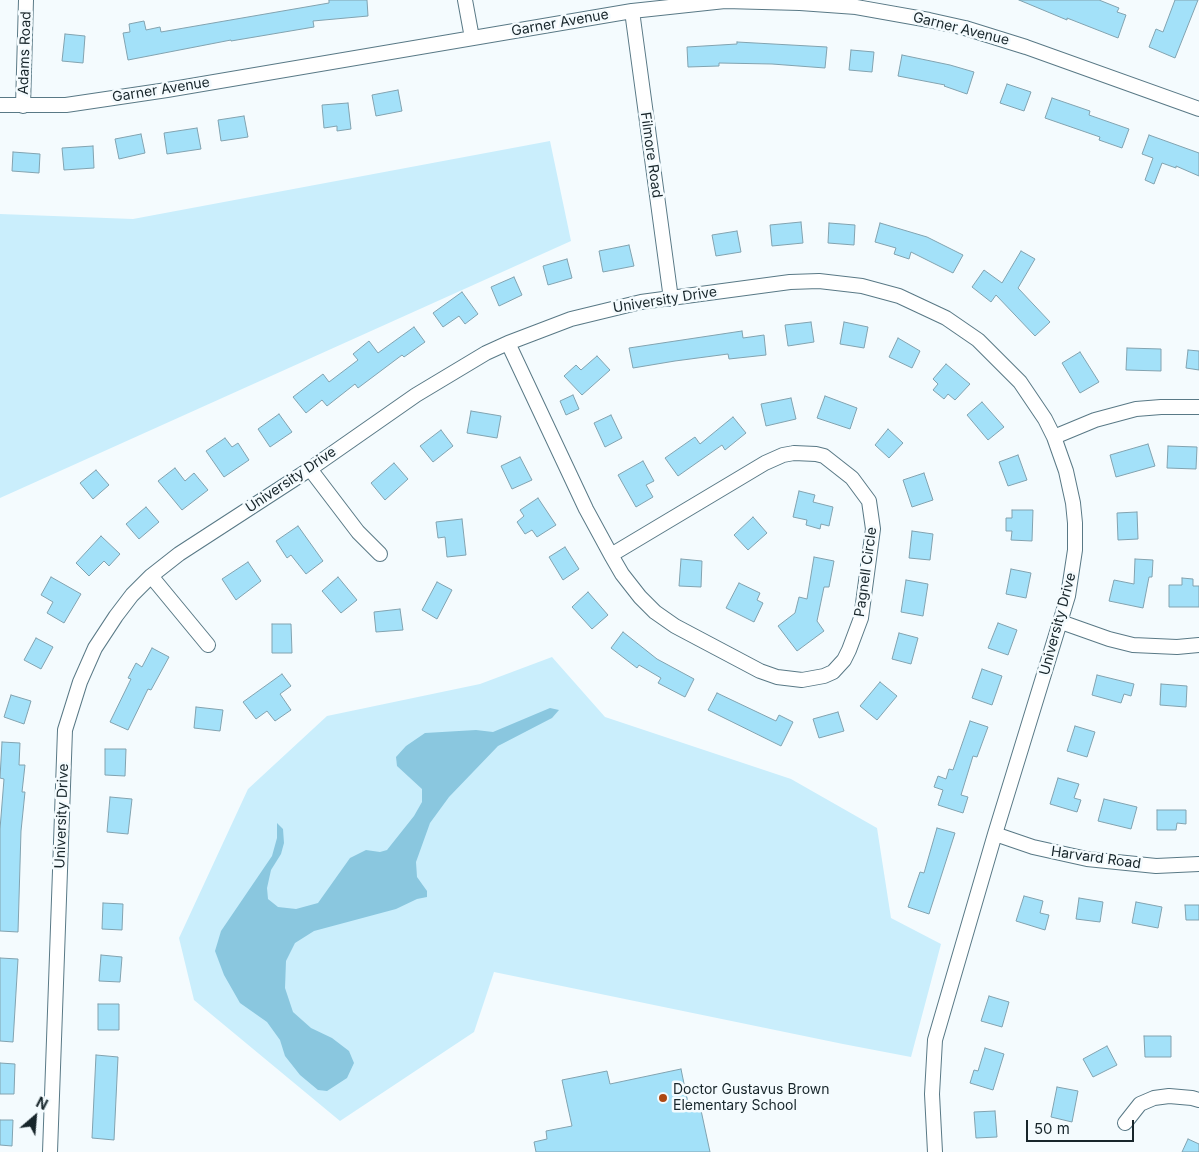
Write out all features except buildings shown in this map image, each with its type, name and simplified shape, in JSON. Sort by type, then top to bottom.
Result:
[{"type":"street","name":"Adams Road","points":[[23,106],[26,0]]},
{"type":"street","points":[[465,0],[472,38]]},
{"type":"street","name":"Garner Avenue","points":[[0,105],[66,105],[167,90],[632,11],[725,0],[856,7],[922,18],[966,28],[1026,46],[1197,104]]},
{"type":"street","name":"Filmore Road","points":[[632,11],[671,299]]},
{"type":"street","name":"University Drive","points":[[50,1152],[65,730],[80,682],[95,648],[121,609],[151,576],[179,554],[310,469],[416,395],[486,353],[571,319],[641,302],[790,282],[819,281],[862,286],[899,296],[946,318],[978,340],[1020,382],[1045,419],[1054,437],[1066,471],[1075,523],[1073,570],[1061,622],[995,834],[935,1040],[932,1094],[935,1152]]},
{"type":"street","name":"Pagnell Circle","points":[[508,343],[586,509],[611,555],[622,574],[655,612],[675,626],[760,671],[790,679],[813,678],[824,676],[840,666],[854,640],[861,618],[874,528],[872,512],[869,501],[862,490],[852,478],[833,462],[824,456],[816,454],[794,453],[783,455],[765,463],[611,555]]},
{"type":"street","points":[[1054,437],[1095,420],[1136,409],[1199,407]]},
{"type":"street","points":[[310,469],[358,532],[380,554]]},
{"type":"street","points":[[151,576],[208,645]]},
{"type":"street","points":[[1061,622],[1109,639],[1133,645],[1177,647],[1199,645]]},
{"type":"street","name":"Harvard Road","points":[[995,834],[1033,847],[1087,859],[1156,866],[1199,864]]},
{"type":"street","points":[[1125,1123],[1140,1104],[1154,1098],[1169,1096],[1199,1100]]},
{"type":"shaded area","points":[[550,141],[571,241],[0,498],[0,214],[133,219]]},
{"type":"shaded area","points":[[552,657],[605,717],[791,779],[877,828],[891,918],[941,944],[911,1057],[494,972],[474,1032],[340,1121],[194,1000],[179,938],[248,789],[327,716],[480,684]]},
{"type":"shaded area","points":[[550,708],[559,710],[552,718],[498,746],[449,797],[430,823],[416,862],[417,877],[427,891],[427,897],[417,899],[396,909],[314,931],[295,943],[286,961],[285,988],[293,1012],[311,1028],[332,1038],[349,1051],[354,1063],[347,1078],[327,1091],[318,1090],[300,1075],[285,1056],[280,1040],[267,1022],[240,1003],[224,975],[215,951],[221,931],[272,856],[277,838],[277,823],[283,829],[284,843],[281,854],[271,870],[267,888],[268,899],[278,907],[296,909],[318,903],[350,858],[366,850],[380,852],[387,850],[414,816],[422,802],[422,789],[397,766],[396,757],[406,746],[425,733],[476,730],[493,732]]},
{"type":"place","name":"Doctor Gustavus Brown Elementary School","points":[[663,1098]]}]
